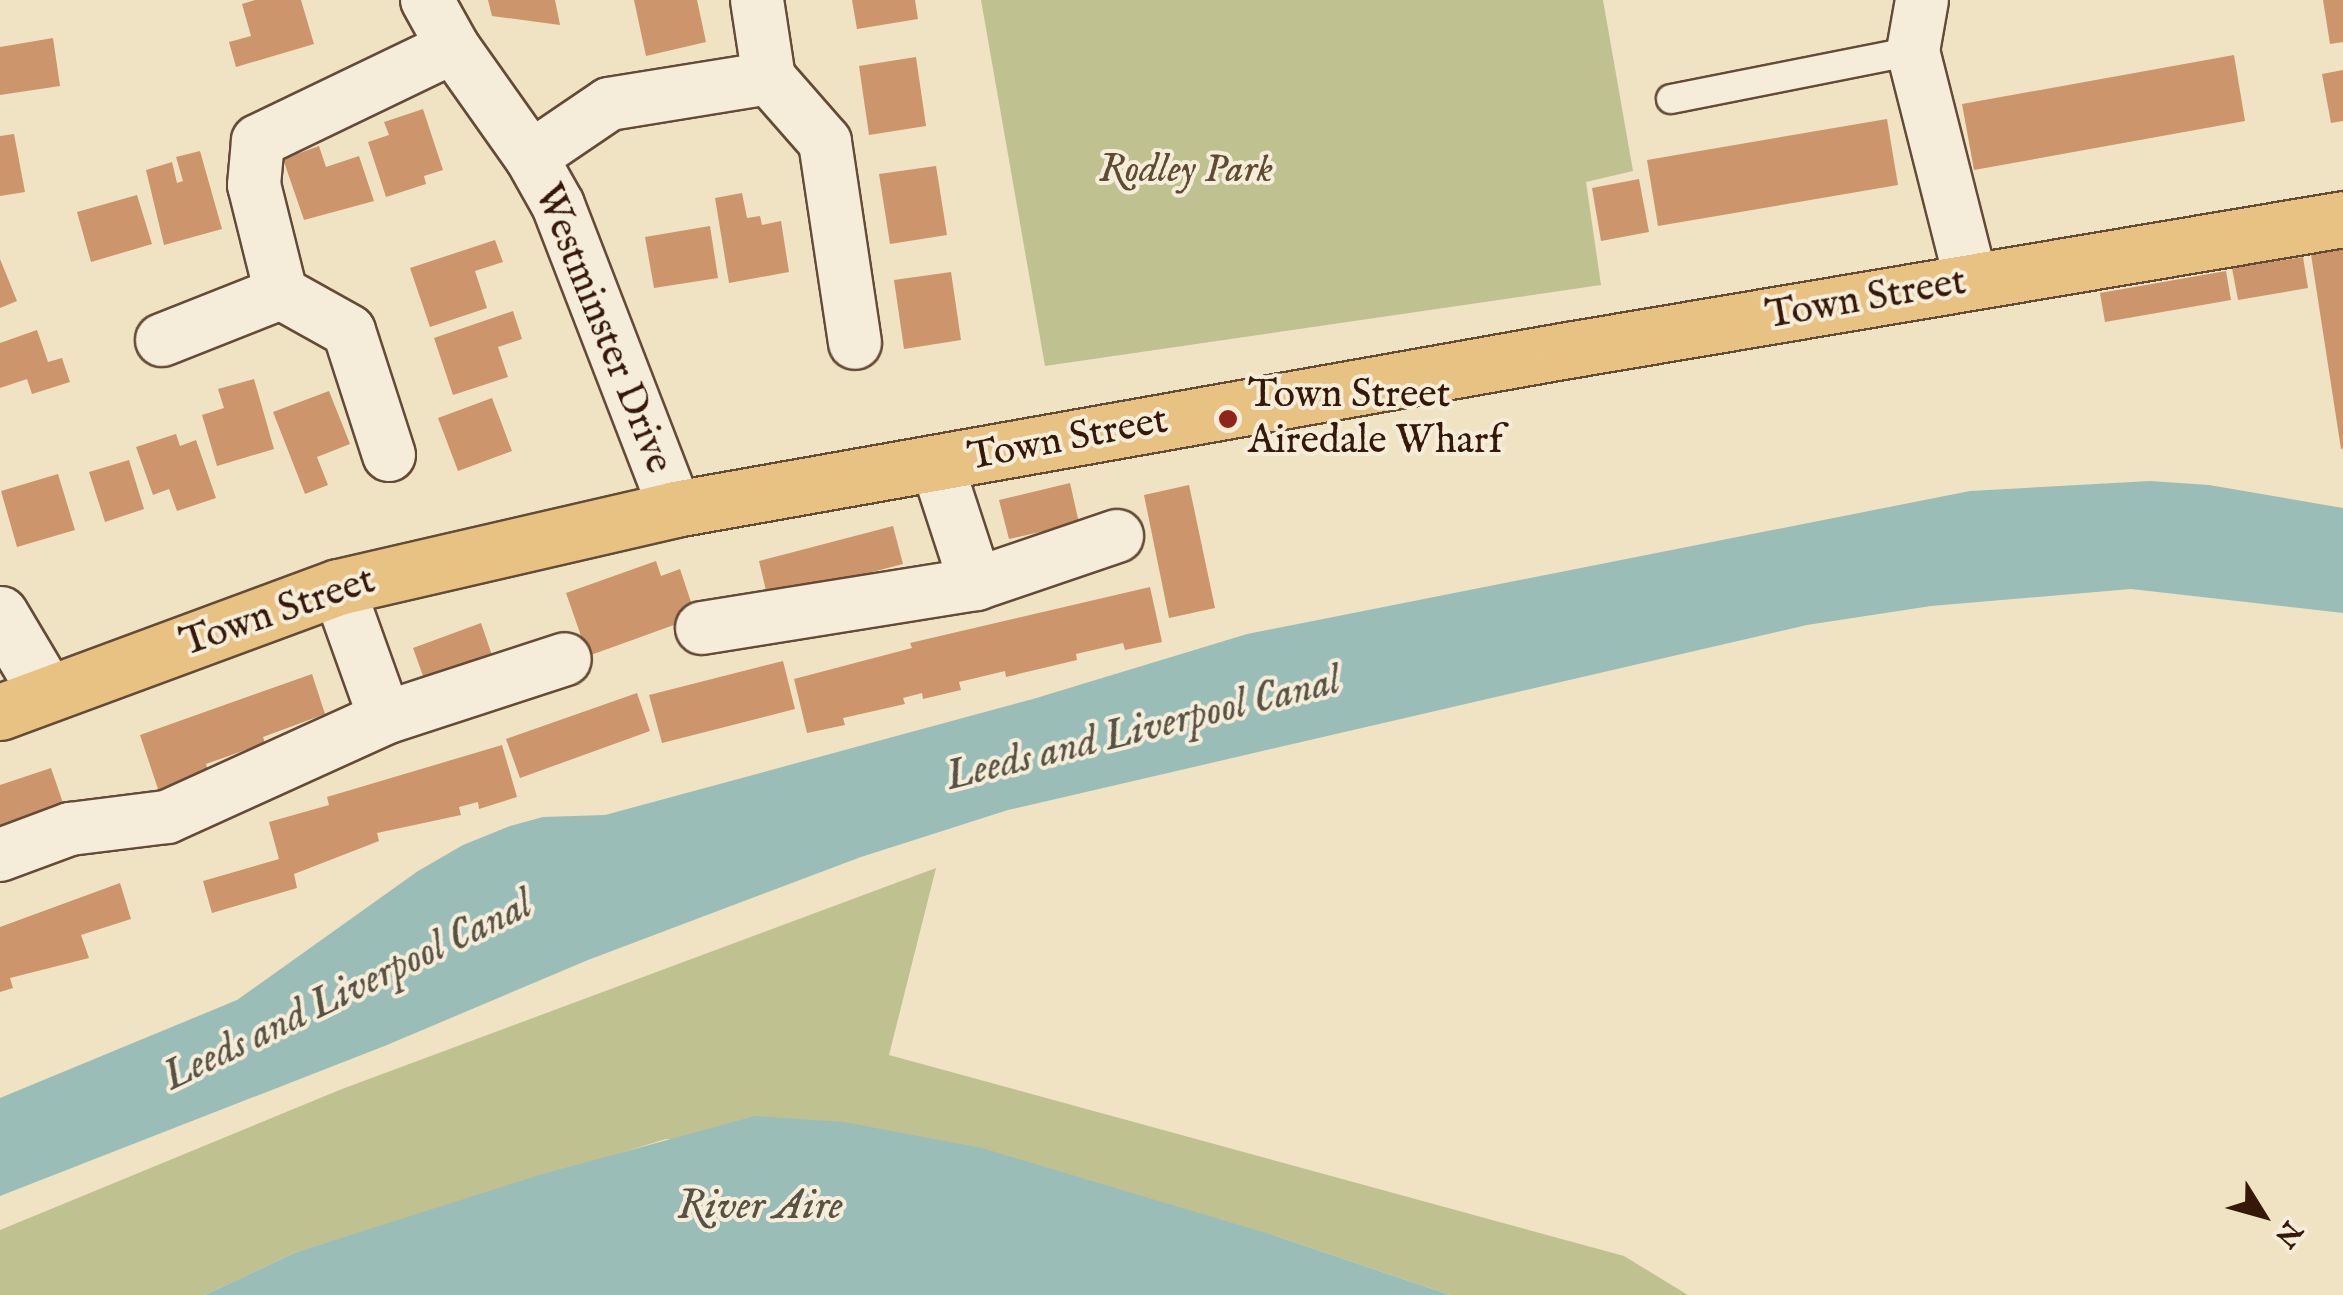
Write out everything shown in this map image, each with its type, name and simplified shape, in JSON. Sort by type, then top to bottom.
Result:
[{"type":"main road","name":"Town Street","points":[[24,702],[338,587],[675,510],[937,465],[1079,435],[2343,220]]},
{"type":"street","name":"Westminster Drive","points":[[427,0],[454,47],[531,156],[558,205],[675,510]]},
{"type":"street","points":[[758,0],[769,78],[824,142],[856,343]]},
{"type":"street","points":[[1922,0],[1914,51],[1971,282]]},
{"type":"street","points":[[390,455],[350,331],[281,293],[254,185],[258,141],[454,47]]},
{"type":"street","points":[[531,156],[609,104],[769,78]]},
{"type":"street","points":[[162,340],[281,293]]},
{"type":"street","points":[[937,465],[976,584]]},
{"type":"street","points":[[702,628],[976,584],[1117,536]]},
{"type":"street","points":[[338,587],[385,718]]},
{"type":"street","points":[[0,614],[24,702]]},
{"type":"street","points":[[0,855],[70,830],[167,817],[385,718],[565,659]]},
{"type":"lane","points":[[1670,99],[1914,51]]},
{"type":"green space","name":"Rodley Park","points":[[981,0],[1603,0],[1633,171],[1586,182],[1601,285],[1045,366]]},
{"type":"green space","points":[[936,868],[889,1055],[1624,1256],[1688,1295],[1450,1295],[1276,1236],[666,1139],[294,1253],[205,1295],[0,1295],[0,1230],[342,1089]]},
{"type":"water","name":"Leeds and Liverpool Canal","points":[[2150,481],[2209,485],[2343,508],[2343,613],[2131,589],[1931,606],[1807,625],[1008,810],[861,857],[588,960],[387,1045],[0,1196],[0,1098],[237,1000],[418,871],[463,845],[510,826],[543,817],[605,815],[1033,699],[1247,634],[1970,491]]},
{"type":"water","name":"River Aire","points":[[755,1116],[844,1122],[982,1148],[1276,1236],[1450,1295],[205,1295],[294,1253],[539,1175]]},
{"type":"building","points":[[255,0],[301,0],[314,44],[236,67],[229,42],[251,36],[242,4]]},
{"type":"building","points":[[488,0],[555,0],[560,25],[492,16]]},
{"type":"building","points":[[634,0],[697,0],[706,42],[646,56]]},
{"type":"building","points":[[852,0],[915,0],[918,19],[857,29]]},
{"type":"building","points":[[2323,0],[2343,0],[2343,42],[2330,44]]},
{"type":"building","points":[[53,38],[60,86],[0,95],[0,47]]},
{"type":"building","points":[[2234,55],[2245,121],[1974,170],[1962,104]]},
{"type":"building","points":[[916,57],[926,126],[869,135],[859,66]]},
{"type":"building","points":[[2343,70],[2343,121],[2331,123],[2322,74]]},
{"type":"building","points":[[423,109],[443,170],[424,176],[426,184],[386,197],[368,142],[389,135],[384,122]]},
{"type":"building","points":[[1887,119],[1898,185],[1658,226],[1647,160]]},
{"type":"building","points":[[14,134],[25,192],[0,196],[0,136]]},
{"type":"building","points":[[319,146],[326,167],[359,156],[374,201],[304,220],[283,159]]},
{"type":"building","points":[[200,151],[222,229],[164,245],[146,170],[172,162],[177,183],[183,181],[176,157]]},
{"type":"building","points":[[936,166],[947,235],[890,244],[879,174]]},
{"type":"building","points":[[1639,179],[1649,232],[1601,241],[1592,188]]},
{"type":"building","points":[[742,193],[747,218],[760,216],[762,225],[781,221],[789,272],[729,283],[715,198]]},
{"type":"building","points":[[137,195],[152,244],[91,262],[77,212]]},
{"type":"building","points":[[710,226],[718,278],[654,288],[645,237]]},
{"type":"building","points":[[495,240],[503,262],[475,271],[487,308],[430,327],[410,268]]},
{"type":"building","points":[[2343,243],[2343,448],[2341,449],[2310,248]]},
{"type":"building","points":[[2303,257],[2308,288],[2238,300],[2232,268]]},
{"type":"building","points":[[0,259],[17,301],[0,308]]},
{"type":"building","points":[[2226,271],[2231,300],[2105,322],[2100,293]]},
{"type":"building","points":[[951,272],[961,340],[904,349],[894,280]]},
{"type":"building","points":[[513,311],[522,339],[498,347],[508,377],[453,395],[434,338]]},
{"type":"building","points":[[37,330],[48,362],[62,358],[70,382],[32,394],[27,379],[0,388],[0,343]]},
{"type":"building","points":[[254,379],[274,449],[217,466],[202,415],[224,408],[218,389]]},
{"type":"building","points":[[329,391],[350,444],[317,457],[328,485],[305,494],[273,412]]},
{"type":"building","points":[[492,398],[512,451],[458,471],[438,418]]},
{"type":"building","points":[[176,434],[180,446],[196,440],[216,498],[177,511],[169,489],[153,495],[136,447]]},
{"type":"building","points":[[129,460],[144,509],[105,522],[89,472]]},
{"type":"building","points":[[58,474],[75,530],[17,547],[1,491]]},
{"type":"building","points":[[1070,483],[1079,523],[1009,539],[999,500]]},
{"type":"building","points":[[1189,485],[1215,608],[1169,618],[1144,495]]},
{"type":"building","points":[[893,526],[903,564],[768,599],[759,561]]},
{"type":"building","points":[[656,561],[661,576],[680,569],[696,617],[588,656],[566,593]]},
{"type":"building","points":[[1150,587],[1162,642],[1125,650],[1123,643],[1076,654],[1077,660],[1006,677],[1005,671],[959,682],[961,690],[923,699],[922,693],[903,698],[905,704],[843,718],[845,725],[807,733],[794,679],[912,648],[910,643]]},
{"type":"building","points":[[481,623],[494,661],[427,687],[413,648]]},
{"type":"building","points":[[783,661],[795,709],[662,743],[649,695]]},
{"type":"building","points":[[312,674],[325,714],[263,737],[265,743],[206,764],[211,781],[161,798],[140,735]]},
{"type":"building","points":[[637,693],[650,731],[520,778],[506,739]]},
{"type":"building","points":[[502,745],[517,797],[479,809],[478,802],[459,807],[461,815],[377,833],[379,841],[294,874],[297,888],[212,913],[203,881],[279,859],[269,822],[329,805],[327,797]]},
{"type":"building","points":[[51,768],[64,806],[0,828],[0,785]]},
{"type":"building","points":[[120,883],[131,919],[81,935],[89,958],[10,978],[13,988],[0,992],[0,927]]},
{"type":"place","name":"Town Street Airedale Wharf","points":[[1228,419]]}]
